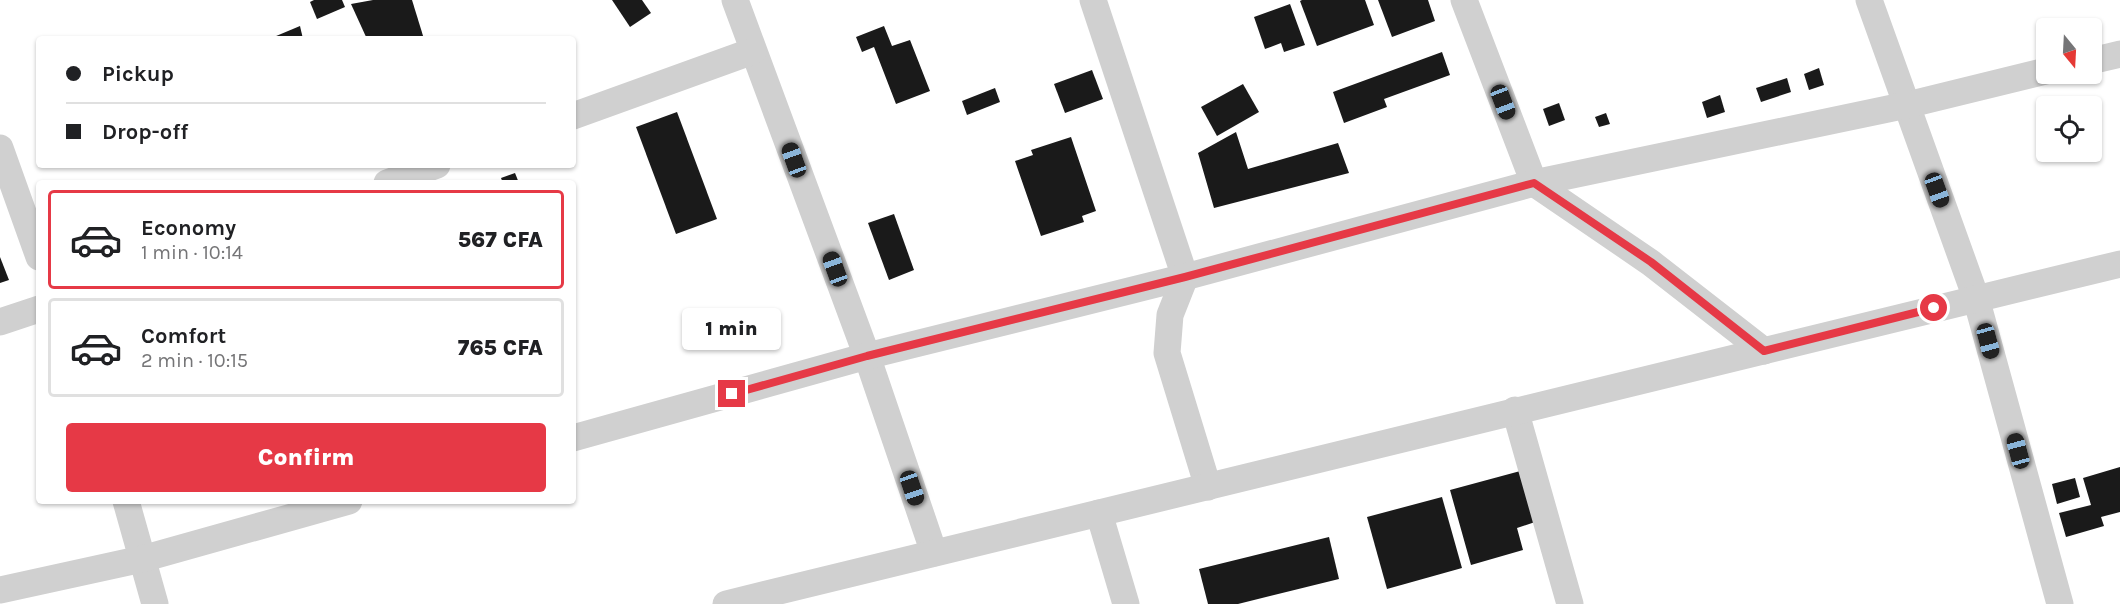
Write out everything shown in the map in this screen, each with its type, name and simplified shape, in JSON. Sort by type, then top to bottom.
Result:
[{"type":"street","points":[[735,0],[867,356],[934,554]]},
{"type":"street","points":[[1093,0],[1185,277],[1170,315],[1167,353],[1208,487]]},
{"type":"street","points":[[1464,0],[1534,183],[1651,262],[1764,351]]},
{"type":"street","points":[[1869,0],[1976,298],[2060,604]]},
{"type":"street","points":[[576,115],[753,51]]},
{"type":"street","points":[[2102,58],[2120,54]]},
{"type":"street","points":[[576,437],[867,356],[1185,277],[1534,183],[1907,105],[2036,74]]},
{"type":"street","points":[[0,148],[36,249]]},
{"type":"street","points":[[395,180],[429,168]]},
{"type":"street","points":[[726,604],[2120,264]]},
{"type":"street","points":[[0,322],[36,310]]},
{"type":"street","points":[[1515,410],[1570,604]]},
{"type":"street","points":[[127,504],[155,604]]},
{"type":"street","points":[[0,590],[142,559],[338,504]]},
{"type":"street","points":[[1099,513],[1126,604]]},
{"type":"building","points":[[342,0],[345,7],[317,19],[310,2]]},
{"type":"building","points":[[373,0],[412,0],[423,36],[366,36],[351,4]]},
{"type":"building","points":[[612,0],[642,0],[651,13],[630,27]]},
{"type":"building","points":[[1365,0],[1374,25],[1317,46],[1300,1]]},
{"type":"building","points":[[1378,0],[1428,0],[1435,21],[1392,37]]},
{"type":"building","points":[[1290,4],[1305,45],[1284,52],[1281,43],[1265,49],[1254,17]]},
{"type":"building","points":[[300,26],[302,36],[276,36]]},
{"type":"building","points":[[884,26],[892,46],[910,40],[930,91],[896,104],[874,47],[862,52],[856,37]]},
{"type":"building","points":[[1442,52],[1450,75],[1384,99],[1387,107],[1344,123],[1333,92]]},
{"type":"building","points":[[1819,68],[1824,85],[1809,90],[1804,74]]},
{"type":"building","points":[[1092,70],[1103,99],[1065,113],[1054,84]]},
{"type":"building","points":[[1787,78],[1791,92],[1761,102],[1756,88]]},
{"type":"building","points":[[1243,84],[1259,112],[1217,136],[1201,107]]},
{"type":"building","points":[[995,88],[1000,102],[967,115],[962,101]]},
{"type":"building","points":[[1720,95],[1725,112],[1707,118],[1702,102]]},
{"type":"building","points":[[1559,103],[1565,120],[1549,126],[1543,109]]},
{"type":"building","points":[[677,112],[717,219],[676,234],[636,127]]},
{"type":"building","points":[[1606,113],[1610,124],[1599,127],[1595,117]]},
{"type":"building","points":[[1236,132],[1248,169],[1338,143],[1349,173],[1214,208],[1198,153]]},
{"type":"building","points":[[1071,137],[1096,211],[1082,216],[1084,222],[1041,236],[1015,161],[1033,155],[1031,150]]},
{"type":"building","points":[[515,173],[518,180],[502,180],[501,178]]},
{"type":"building","points":[[894,214],[914,270],[889,280],[868,223]]},
{"type":"building","points":[[0,257],[9,280],[0,283]]},
{"type":"building","points":[[2120,467],[2120,512],[2101,517],[2104,526],[2066,537],[2059,513],[2091,505],[2083,478]]},
{"type":"building","points":[[1524,470],[1538,521],[1517,528],[1523,550],[1471,565],[1450,490]]},
{"type":"building","points":[[2075,478],[2080,497],[2057,504],[2052,484]]},
{"type":"building","points":[[1442,497],[1462,568],[1387,589],[1367,517]]},
{"type":"building","points":[[1329,537],[1339,579],[1238,604],[1208,604],[1199,569]]},
{"type":"route","points":[[732,394],[867,356],[1185,277],[1534,183],[1651,262],[1764,351],[1934,308]]}]
